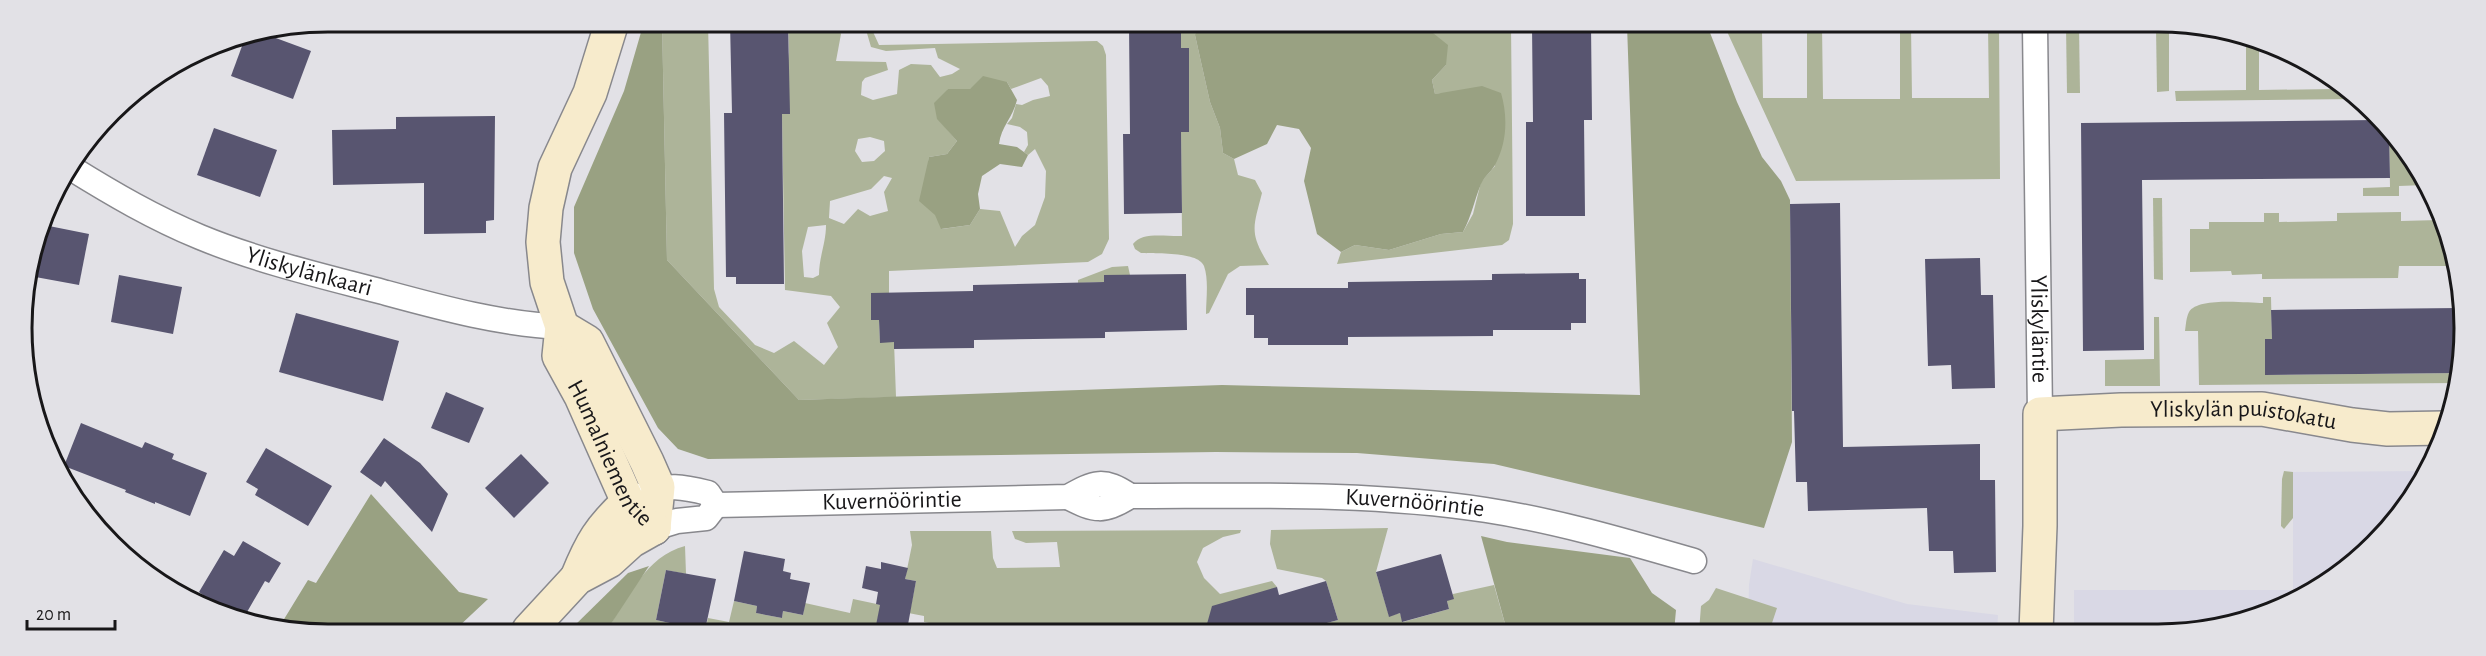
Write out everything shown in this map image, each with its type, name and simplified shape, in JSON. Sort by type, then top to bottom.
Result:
[{"type":"street","name":"Humalniementie","points":[[609,32],[590,93],[555,168],[546,208],[543,242],[547,282],[562,327],[559,357],[581,396],[628,502],[654,528]]},
{"type":"street","name":"Yliskyläntie","points":[[2035,32],[2040,414],[2040,526],[2036,624]]},
{"type":"street","name":"Yliskylänkaari","points":[[76,171],[121,199],[158,218],[201,237],[251,254],[455,311],[526,325],[562,327]]},
{"type":"street","name":"Humalniementie","points":[[562,327],[587,342],[622,409],[657,487],[654,528]]},
{"type":"street","name":"Yliskylän puistokatu","points":[[2040,414],[2121,410],[2262,409],[2388,429],[2437,428]]},
{"type":"street","name":"Kuvernöörintie","points":[[716,505],[1068,497],[1091,485],[1112,485],[1130,496],[1341,496],[1486,510],[1597,533],[1694,561]]},
{"type":"street","points":[[535,624],[577,578],[595,537],[628,502],[657,487],[680,487],[708,493],[716,505],[706,518],[677,521],[654,528],[632,541],[609,561],[577,578]]},
{"type":"shaded area","points":[[2418,471],[2405,493],[2368,538],[2323,575],[2289,594],[2253,609],[2197,622],[2074,624],[2074,590],[2293,590],[2293,472]]},
{"type":"shaded area","points":[[1753,559],[1907,604],[1998,615],[1997,624],[1748,624],[1749,585]]},
{"type":"green space","points":[[641,32],[662,32],[667,260],[799,400],[1222,385],[1640,395],[1627,32],[1710,32],[1737,102],[1762,157],[1781,181],[1790,200],[1792,442],[1764,528],[1494,464],[1357,453],[1216,452],[708,459],[678,449],[658,428],[593,309],[574,253],[574,207],[624,91]]},
{"type":"green space","points":[[662,32],[708,32],[714,289],[719,307],[755,345],[774,353],[794,341],[824,365],[838,347],[827,323],[840,307],[831,296],[785,290],[782,114],[789,52],[788,32],[840,32],[836,61],[886,62],[888,70],[865,78],[862,82],[861,95],[873,100],[897,94],[899,70],[911,64],[931,65],[940,77],[960,69],[938,58],[935,48],[886,51],[871,47],[867,32],[873,32],[879,45],[1097,41],[1103,46],[1106,55],[1109,239],[1102,254],[1088,262],[889,271],[889,293],[871,293],[871,320],[879,320],[880,342],[894,342],[896,397],[799,400],[667,260]],"holes":[[[1041,78],[1048,86],[1050,96],[1022,105],[1016,104],[1012,118],[1007,124],[1020,127],[1027,132],[1028,145],[1024,152],[1028,155],[1035,149],[1046,171],[1045,197],[1035,225],[1022,236],[1015,247],[1000,211],[980,209],[970,225],[942,229],[932,203],[928,166],[929,157],[947,154],[957,141],[938,119],[948,89],[970,89],[1007,82],[1011,89]],[[870,137],[884,141],[885,151],[874,161],[862,162],[855,151],[858,139]],[[884,176],[892,178],[884,192],[888,211],[870,216],[858,209],[844,224],[829,218],[830,201],[871,189]],[[826,225],[819,275],[813,278],[804,277],[802,251],[808,227]]]},
{"type":"green space","points":[[1181,32],[1196,32],[1210,102],[1220,128],[1223,153],[1234,159],[1238,175],[1255,180],[1262,193],[1256,215],[1255,230],[1258,245],[1269,265],[1240,266],[1228,274],[1209,313],[1206,314],[1206,277],[1204,266],[1200,261],[1185,256],[1141,253],[1135,249],[1133,244],[1142,237],[1182,236],[1181,132],[1189,132],[1189,48],[1181,48]]},
{"type":"green space","points":[[1196,32],[1432,32],[1448,45],[1446,65],[1432,80],[1435,94],[1482,86],[1501,93],[1503,102],[1505,130],[1502,148],[1495,165],[1481,184],[1463,232],[1441,234],[1389,250],[1355,245],[1341,252],[1317,234],[1304,181],[1311,148],[1299,129],[1277,125],[1267,144],[1234,159],[1223,153],[1220,128],[1210,102]]},
{"type":"green space","points":[[1427,32],[1511,32],[1513,224],[1509,240],[1502,245],[1337,264],[1341,252],[1355,245],[1389,250],[1441,234],[1463,232],[1473,214],[1481,182],[1495,166],[1457,92],[1435,94],[1432,80],[1446,65]]},
{"type":"green space","points":[[1727,32],[1762,32],[1763,98],[1807,98],[1807,32],[1822,32],[1823,99],[1900,99],[1900,32],[1911,32],[1912,98],[1989,98],[1988,32],[1999,32],[2000,179],[1796,181]]},
{"type":"green space","points":[[2066,32],[2079,32],[2080,93],[2067,93]]},
{"type":"green space","points":[[2156,32],[2169,32],[2169,91],[2157,92]]},
{"type":"green space","points":[[2246,45],[2259,49],[2259,90],[2333,89],[2346,99],[2176,101],[2175,91],[2246,90]]},
{"type":"green space","points":[[983,76],[1007,82],[1017,100],[999,144],[1017,147],[1028,155],[1022,167],[1000,164],[982,176],[978,194],[980,209],[970,225],[941,229],[935,215],[919,201],[929,157],[947,154],[957,141],[937,119],[934,103],[948,89],[970,89]]},
{"type":"green space","points":[[2389,143],[2405,163],[2418,185],[2399,186],[2399,196],[2363,196],[2363,188],[2390,187]]},
{"type":"green space","points":[[2153,198],[2162,198],[2163,280],[2154,279]]},
{"type":"green space","points":[[2401,212],[2401,221],[2434,220],[2448,266],[2399,266],[2398,278],[2262,279],[2262,274],[2232,275],[2231,271],[2190,272],[2190,229],[2209,229],[2209,222],[2264,222],[2264,213],[2279,213],[2279,222],[2337,221],[2337,213]]},
{"type":"green space","points":[[1128,266],[1130,275],[1104,275],[1104,282],[1078,283],[1078,280],[1112,267]]},
{"type":"green space","points":[[2263,297],[2271,297],[2272,339],[2265,339],[2266,375],[2451,373],[2449,383],[2199,385],[2198,331],[2185,331],[2189,312],[2202,304],[2263,303]]},
{"type":"green space","points":[[2154,317],[2159,317],[2160,386],[2105,386],[2105,360],[2154,359]]},
{"type":"green space","points":[[2284,471],[2293,472],[2293,518],[2284,529],[2281,526]]},
{"type":"green space","points":[[371,494],[459,592],[488,599],[461,624],[309,624],[283,621],[308,580],[316,583]]},
{"type":"green space","points":[[1388,528],[1376,572],[1389,616],[1400,613],[1403,622],[1449,609],[1447,601],[1453,594],[1494,585],[1505,624],[1323,624],[1338,620],[1326,581],[1322,578],[1277,569],[1270,544],[1271,530]]},
{"type":"green space","points":[[1241,530],[1240,533],[1223,537],[1203,548],[1197,562],[1204,578],[1220,594],[1272,581],[1277,587],[1216,624],[934,624],[924,622],[924,616],[903,612],[879,613],[876,624],[706,624],[708,618],[729,622],[734,601],[757,606],[756,613],[782,618],[783,611],[803,615],[805,603],[850,613],[853,599],[910,611],[916,581],[905,579],[912,545],[910,531],[991,531],[993,558],[997,568],[1060,567],[1057,542],[1026,543],[1015,539],[1012,531]]},
{"type":"green space","points":[[1481,536],[1507,542],[1630,558],[1652,593],[1676,610],[1675,624],[1505,624]]},
{"type":"green space","points":[[685,546],[686,574],[666,570],[656,620],[674,624],[611,624],[639,580],[659,559]]},
{"type":"green space","points":[[649,566],[611,624],[576,624],[628,573]]},
{"type":"green space","points":[[1716,588],[1777,608],[1772,624],[1700,624],[1701,606],[1709,600]]},
{"type":"building","points":[[730,32],[788,32],[790,114],[782,114],[784,284],[736,284],[736,277],[726,277],[724,113],[732,113]]},
{"type":"building","points":[[1129,32],[1181,32],[1181,48],[1189,48],[1189,132],[1181,132],[1182,213],[1124,214],[1123,134],[1130,134]]},
{"type":"building","points":[[1532,32],[1591,32],[1592,120],[1584,120],[1585,216],[1526,216],[1526,122],[1533,122]]},
{"type":"building","points":[[272,37],[311,51],[293,99],[231,76],[243,44]]},
{"type":"building","points":[[495,116],[494,220],[486,221],[486,233],[424,234],[424,183],[333,185],[332,130],[396,129],[396,117]]},
{"type":"building","points":[[2370,120],[2389,143],[2390,178],[2142,180],[2144,350],[2083,351],[2081,123]]},
{"type":"building","points":[[214,128],[277,150],[260,197],[197,175]]},
{"type":"building","points":[[1840,203],[1843,447],[1980,444],[1980,480],[1995,480],[1996,572],[1954,573],[1953,551],[1929,551],[1927,508],[1808,511],[1807,482],[1796,482],[1794,411],[1792,411],[1790,204]]},
{"type":"building","points":[[50,226],[89,234],[79,285],[36,277]]},
{"type":"building","points":[[1980,258],[1981,295],[1993,295],[1995,388],[1952,389],[1951,365],[1928,366],[1925,259]]},
{"type":"building","points":[[1579,273],[1579,279],[1586,279],[1586,323],[1571,323],[1571,330],[1493,330],[1493,336],[1348,337],[1348,345],[1268,345],[1268,338],[1254,338],[1254,315],[1246,315],[1246,288],[1348,288],[1348,282],[1492,280],[1492,274]]},
{"type":"building","points":[[1186,274],[1187,330],[1105,332],[1105,338],[974,340],[974,348],[894,349],[894,342],[880,343],[879,320],[871,320],[871,293],[973,291],[973,285],[1104,282],[1104,275]]},
{"type":"building","points":[[119,275],[182,287],[173,334],[111,322]]},
{"type":"building","points":[[2454,308],[2454,347],[2451,373],[2265,375],[2265,339],[2272,339],[2271,310]]},
{"type":"building","points":[[296,313],[399,341],[383,401],[279,372]]},
{"type":"building","points":[[446,392],[484,408],[469,443],[431,428]]},
{"type":"building","points":[[81,423],[142,448],[145,442],[174,454],[172,459],[207,473],[190,516],[125,492],[126,490],[66,467],[65,464]]},
{"type":"building","points":[[384,438],[420,463],[448,494],[432,532],[385,481],[381,487],[360,472]]},
{"type":"building","points":[[266,448],[332,486],[308,526],[255,495],[258,489],[246,482]]},
{"type":"building","points":[[521,454],[549,483],[514,518],[485,488]]},
{"type":"building","points":[[243,541],[281,563],[269,583],[265,581],[247,613],[215,602],[202,596],[199,592],[224,550],[234,556]]},
{"type":"building","points":[[744,551],[785,559],[783,571],[791,573],[790,579],[810,583],[803,615],[783,611],[782,618],[756,613],[757,606],[734,601]]},
{"type":"building","points":[[1441,554],[1454,599],[1447,601],[1449,609],[1402,622],[1400,613],[1389,617],[1376,572]]},
{"type":"building","points":[[881,562],[908,568],[905,579],[916,581],[908,624],[876,624],[880,605],[876,604],[878,592],[862,588],[866,566],[881,569]]},
{"type":"building","points":[[666,570],[716,579],[706,624],[674,624],[656,620]]},
{"type":"building","points":[[1326,581],[1338,620],[1323,624],[1207,624],[1212,606],[1277,587],[1279,595]]}]
